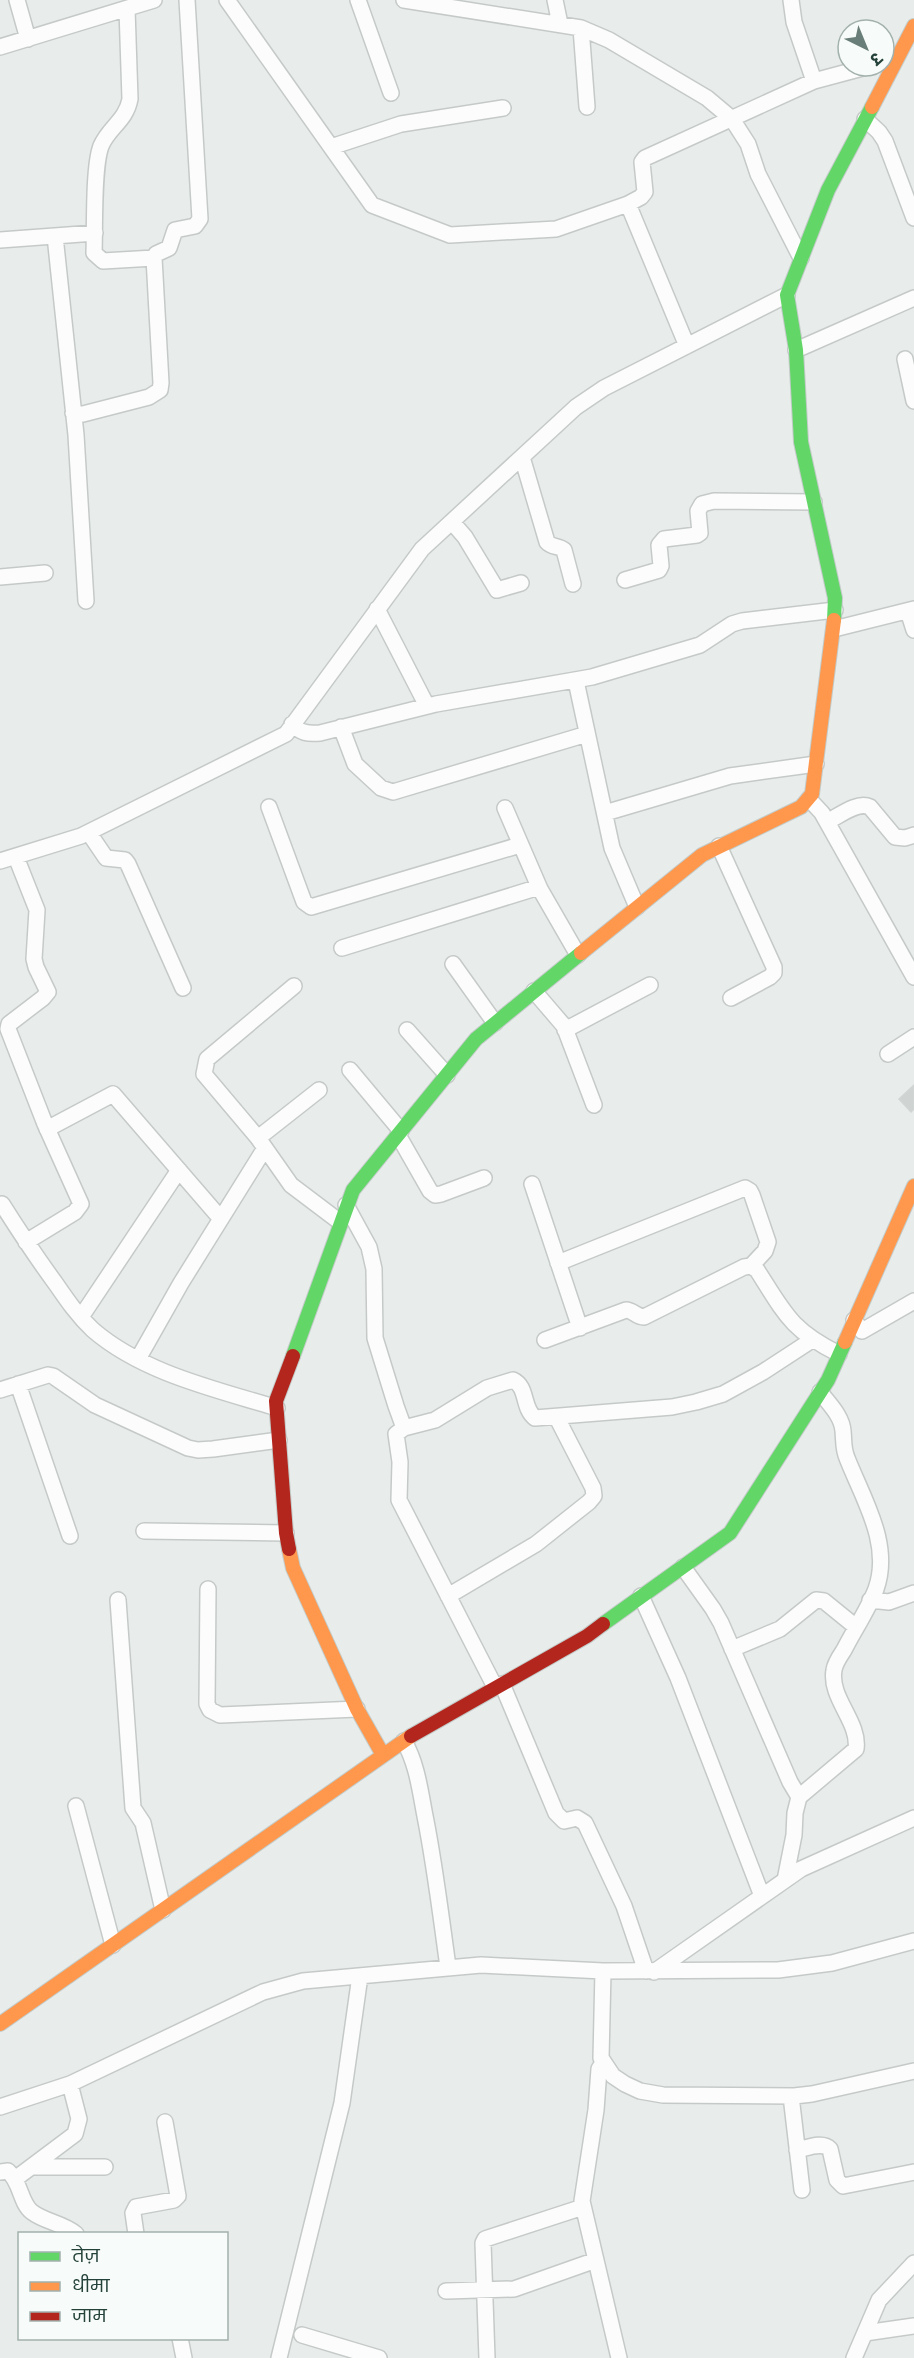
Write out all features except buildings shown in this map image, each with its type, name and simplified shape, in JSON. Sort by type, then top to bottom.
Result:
[{"type":"street","points":[[17,0],[28,39]]},
{"type":"street","points":[[0,47],[154,0]]},
{"type":"street","points":[[73,413],[82,414],[149,397],[160,390],[154,258],[156,254],[169,248],[175,230],[195,226],[200,219],[187,0]]},
{"type":"street","points":[[227,0],[372,205],[450,235],[556,229],[628,204],[645,192],[642,162],[645,158],[814,81],[836,75]]},
{"type":"street","points":[[358,0],[391,93]]},
{"type":"street","points":[[404,0],[581,28],[609,40],[707,98],[732,119],[748,144],[758,174],[801,258]]},
{"type":"street","points":[[555,0],[560,24]]},
{"type":"street","points":[[791,0],[794,22],[814,81]]},
{"type":"street","points":[[127,9],[130,99],[128,111],[107,136],[99,153],[94,253],[103,261],[154,258]]},
{"type":"street","points":[[896,55],[910,41],[914,26]]},
{"type":"street","points":[[581,28],[587,107]]},
{"type":"street","points":[[383,1755],[357,1709],[296,1577],[286,1533],[276,1401],[353,1190],[476,1039],[693,861],[801,807],[812,794],[834,629],[835,598],[801,442],[796,350],[787,295],[828,190],[865,119],[883,78]]},
{"type":"street","points":[[331,147],[401,124],[503,108]]},
{"type":"street","points":[[865,119],[885,141],[914,218]]},
{"type":"street","points":[[628,204],[687,346]]},
{"type":"street","points":[[0,240],[95,233]]},
{"type":"street","points":[[55,236],[73,413],[86,601]]},
{"type":"street","points":[[0,861],[89,833],[286,734],[422,549],[576,407],[604,388],[787,295]]},
{"type":"street","points":[[796,350],[914,298]]},
{"type":"street","points":[[905,359],[914,401]]},
{"type":"street","points":[[522,458],[547,542],[553,547],[561,547],[564,550],[573,584]]},
{"type":"street","points":[[625,580],[659,570],[662,566],[659,545],[664,539],[697,535],[700,532],[698,511],[702,504],[714,501],[814,502]]},
{"type":"street","points":[[452,522],[465,537],[497,590],[521,583]]},
{"type":"street","points":[[0,577],[45,573]]},
{"type":"street","points":[[377,609],[427,706]]},
{"type":"street","points":[[292,724],[299,731],[307,734],[427,706],[576,681],[700,645],[732,624],[742,621],[835,610]]},
{"type":"street","points":[[834,629],[911,610],[914,630]]},
{"type":"street","points":[[576,681],[615,857],[637,907]]},
{"type":"street","points":[[341,727],[355,764],[381,788],[393,792],[587,734]]},
{"type":"street","points":[[605,813],[730,776],[816,764]]},
{"type":"street","points":[[809,799],[827,822],[914,977]]},
{"type":"street","points":[[827,822],[864,805],[870,807],[895,837],[900,839],[914,835]]},
{"type":"street","points":[[269,807],[304,902],[311,907],[520,844]]},
{"type":"street","points":[[505,808],[539,887],[578,955]]},
{"type":"street","points":[[89,833],[106,858],[125,860],[128,864],[183,988]]},
{"type":"street","points":[[720,846],[774,967],[774,973],[770,977],[731,998]]},
{"type":"street","points":[[16,856],[37,910],[34,959],[48,992],[9,1024],[8,1029],[47,1129],[81,1204],[75,1212],[26,1242]]},
{"type":"street","points":[[342,948],[539,887]]},
{"type":"street","points":[[453,964],[495,1023]]},
{"type":"street","points":[[294,986],[207,1059],[204,1074],[262,1143],[291,1185],[340,1222]]},
{"type":"street","points":[[565,1030],[650,986]]},
{"type":"street","points":[[534,991],[560,1020],[594,1105]]},
{"type":"street","points":[[407,1030],[447,1075]]},
{"type":"street","points":[[888,1054],[914,1037]]},
{"type":"street","points":[[350,1070],[399,1133],[430,1191],[435,1195],[441,1194],[484,1178]]},
{"type":"street","points":[[138,1359],[262,1143],[319,1090]]},
{"type":"street","points":[[47,1129],[114,1094],[220,1219]]},
{"type":"street","points":[[81,1317],[179,1170]]},
{"type":"street","points":[[532,1184],[580,1328]]},
{"type":"street","points":[[1,2020],[113,1945],[383,1755],[587,1636],[730,1533],[820,1392],[914,1186]]},
{"type":"street","points":[[545,1340],[626,1310],[630,1310],[638,1317],[644,1317],[744,1267],[751,1266],[765,1251],[768,1242],[752,1195],[745,1188],[558,1263]]},
{"type":"street","points":[[2,1204],[26,1242],[81,1317],[110,1343],[138,1359],[193,1382],[277,1408]]},
{"type":"street","points":[[346,1205],[369,1247],[374,1269],[375,1338],[404,1428]]},
{"type":"street","points":[[751,1266],[757,1270],[786,1316],[812,1340],[839,1354]]},
{"type":"street","points":[[854,1320],[862,1331],[914,1301]]},
{"type":"street","points":[[650,1971],[624,1906],[585,1823],[577,1818],[564,1821],[556,1813],[498,1686],[448,1596],[399,1500],[400,1462],[396,1434],[404,1428],[435,1420],[487,1388],[513,1380],[521,1386],[531,1415],[535,1418],[672,1407],[696,1402],[723,1394],[763,1372],[812,1340]]},
{"type":"street","points":[[0,1390],[48,1375],[53,1376],[95,1405],[173,1443],[198,1450],[279,1440]]},
{"type":"street","points":[[18,1384],[70,1536]]},
{"type":"street","points":[[785,1880],[799,1797],[856,1749],[855,1736],[834,1684],[834,1668],[881,1573],[882,1557],[878,1542],[866,1502],[844,1450],[841,1423],[820,1392]]},
{"type":"street","points":[[448,1596],[536,1544],[589,1503],[594,1496],[593,1488],[557,1418]]},
{"type":"street","points":[[144,1531],[286,1533]]},
{"type":"street","points":[[683,1567],[714,1609],[790,1782],[799,1797]]},
{"type":"street","points":[[208,1589],[207,1704],[210,1710],[220,1715],[357,1709]]},
{"type":"street","points":[[870,1599],[890,1602],[914,1593]]},
{"type":"street","points":[[641,1596],[678,1678],[762,1896]]},
{"type":"street","points":[[118,1600],[133,1808],[143,1823],[163,1910]]},
{"type":"street","points":[[732,1649],[780,1629],[816,1600],[824,1601],[856,1627]]},
{"type":"street","points":[[404,1741],[411,1753],[421,1793],[434,1862],[448,1968]]},
{"type":"street","points":[[76,1806],[113,1945]]},
{"type":"street","points":[[650,1971],[801,1869],[914,1818]]},
{"type":"street","points":[[0,2107],[70,2085],[263,1992],[303,1981],[481,1965],[603,1971],[778,1970],[832,1963],[914,1941]]},
{"type":"street","points":[[603,1971],[601,2058],[613,2076],[640,2091],[663,2095],[791,2096],[813,2094],[914,2071]]},
{"type":"street","points":[[279,2358],[342,2103],[360,1976]]},
{"type":"street","points":[[603,2063],[599,2069],[596,2110],[582,2193],[583,2206],[620,2358]]},
{"type":"street","points":[[15,2179],[75,2134],[79,2119],[70,2085]]},
{"type":"street","points":[[791,2096],[802,2190]]},
{"type":"street","points":[[136,2232],[133,2209],[174,2200],[178,2196],[165,2122]]},
{"type":"street","points":[[797,2150],[827,2146],[830,2149],[837,2180],[843,2186],[914,2172]]},
{"type":"street","points":[[31,2167],[105,2167]]},
{"type":"street","points":[[0,2172],[8,2171],[15,2179],[32,2212],[64,2225],[73,2232]]},
{"type":"street","points":[[487,2358],[483,2242],[485,2239],[583,2206]]},
{"type":"street","points":[[446,2291],[522,2287],[596,2260]]},
{"type":"street","points":[[854,2358],[879,2300],[914,2263]]},
{"type":"street","points":[[865,2333],[914,2326]]},
{"type":"street","points":[[302,2336],[379,2358]]},
{"type":"street","points":[[180,2340],[184,2358]]},
{"type":"traffic: fast","points":[[834,620],[835,598],[801,442],[796,350],[787,295],[828,190],[872,107]]},
{"type":"traffic: fast","points":[[293,1356],[353,1190],[476,1039],[581,953]]},
{"type":"traffic: fast","points":[[603,1624],[730,1533],[828,1380],[845,1342]]},
{"type":"traffic: slow","points":[[872,107],[914,26]]},
{"type":"traffic: slow","points":[[581,953],[702,855],[801,807],[812,794],[834,620]]},
{"type":"traffic: slow","points":[[845,1342],[914,1186]]},
{"type":"traffic: slow","points":[[289,1549],[293,1568],[357,1709],[383,1755]]},
{"type":"traffic: slow","points":[[0,2024],[411,1736]]},
{"type":"traffic: jam","points":[[289,1549],[276,1401],[293,1356]]},
{"type":"traffic: jam","points":[[411,1736],[587,1636],[603,1624]]}]
